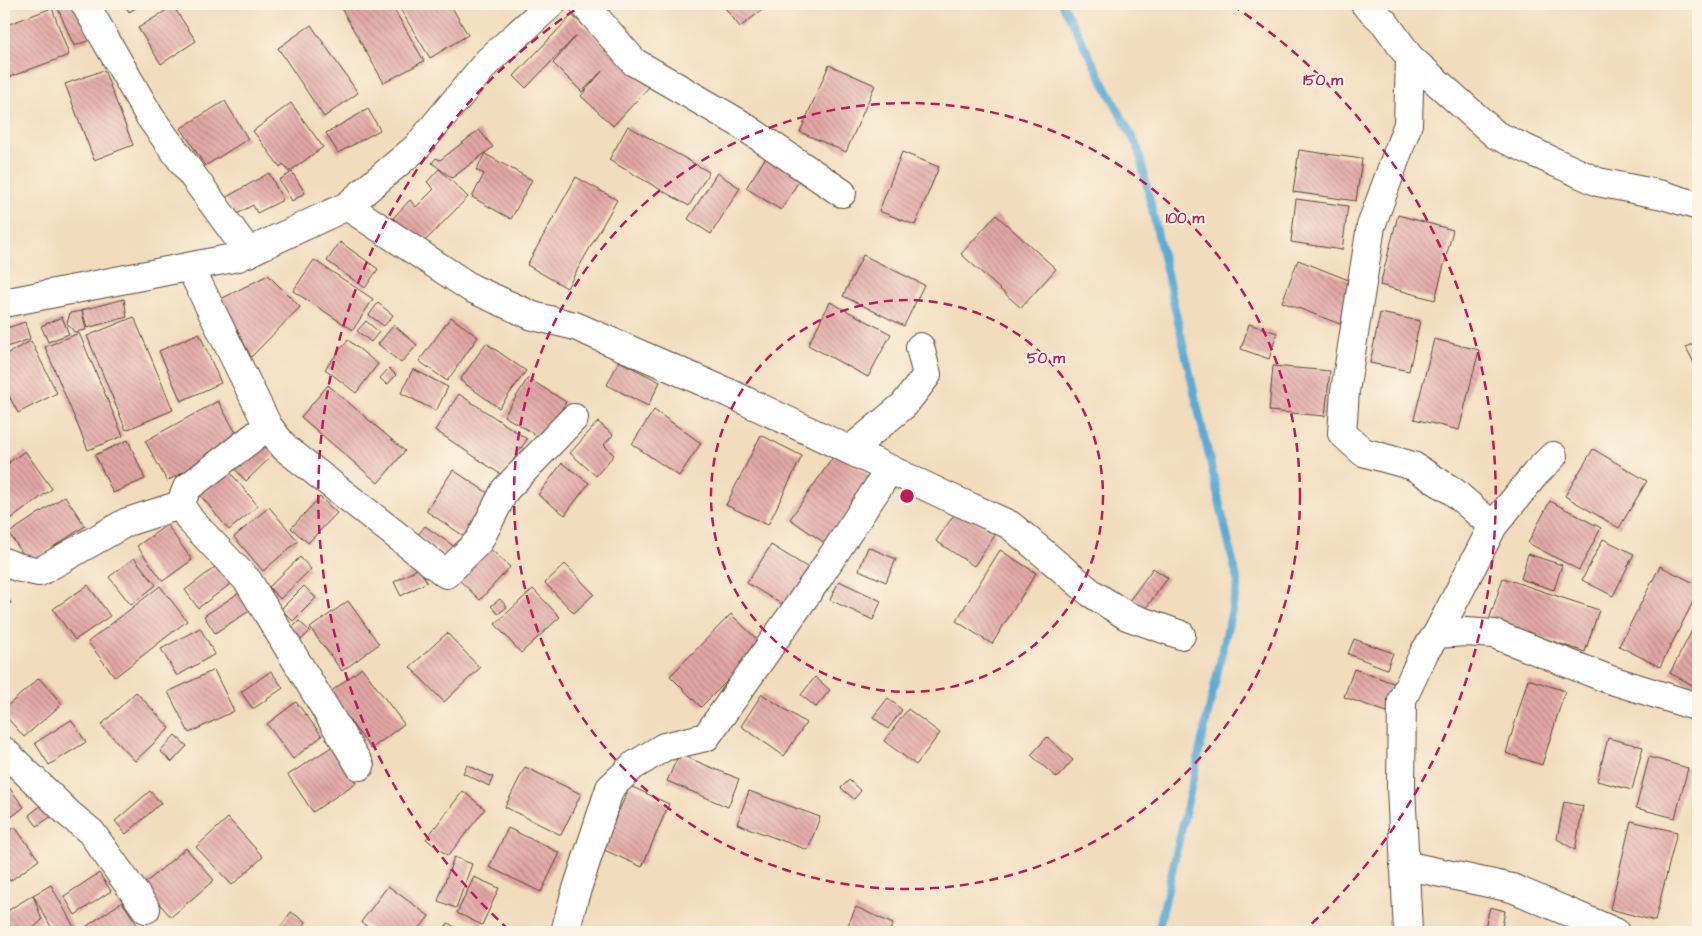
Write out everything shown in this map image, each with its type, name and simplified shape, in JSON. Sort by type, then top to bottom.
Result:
[{"type":"street","points":[[85,4],[150,117],[248,253]]},
{"type":"street","points":[[4,304],[238,257],[347,206],[417,147],[488,61],[551,4]]},
{"type":"street","points":[[584,4],[634,62],[739,123],[842,193]]},
{"type":"street","points":[[1365,4],[1384,23],[1410,58],[1496,135],[1598,182],[1696,203]]},
{"type":"street","points":[[1410,58],[1408,124],[1371,226],[1345,391],[1342,433],[1363,452],[1413,466],[1454,492],[1493,526]]},
{"type":"street","points":[[347,206],[471,288],[533,316],[575,326],[729,392],[1010,525],[1091,593],[1126,616],[1180,635]]},
{"type":"street","points":[[190,267],[268,426],[285,448],[446,574],[479,541],[505,490],[574,418]]},
{"type":"street","points":[[850,450],[904,405],[926,375],[920,347]]},
{"type":"street","points":[[4,562],[39,572],[127,522],[180,505],[187,488],[268,426]]},
{"type":"street","points":[[1408,932],[1400,787],[1402,700],[1425,651],[1437,634],[1493,526],[1536,473],[1553,456]]},
{"type":"street","points":[[565,932],[574,898],[610,788],[633,766],[664,746],[706,737],[818,578],[890,469]]},
{"type":"street","points":[[180,505],[191,521],[248,581],[360,766]]},
{"type":"street","points":[[1437,634],[1466,632],[1494,634],[1608,679],[1698,707]]},
{"type":"street","points":[[4,751],[69,814],[92,832],[146,909]]},
{"type":"street","points":[[1404,865],[1512,888],[1615,932]]},
{"type":"building","points":[[56,4],[75,4],[90,40],[74,46]]},
{"type":"building","points":[[125,4],[143,4],[129,12]]},
{"type":"building","points":[[349,4],[391,4],[424,61],[384,83],[341,8]]},
{"type":"building","points":[[397,4],[450,4],[468,35],[430,58]]},
{"type":"building","points":[[722,4],[770,4],[740,27]]},
{"type":"building","points":[[173,6],[196,41],[161,64],[138,28]]},
{"type":"building","points":[[52,8],[69,55],[4,79],[4,26]]},
{"type":"building","points":[[572,15],[650,86],[613,126],[581,96],[603,70],[582,92],[553,63],[576,36],[526,88],[514,76]]},
{"type":"building","points":[[311,25],[358,93],[324,117],[278,48]]},
{"type":"building","points":[[829,65],[875,85],[846,152],[800,132]]},
{"type":"building","points":[[104,70],[133,145],[94,160],[65,84]]},
{"type":"building","points":[[225,101],[248,139],[205,166],[181,128]]},
{"type":"building","points":[[291,103],[323,147],[289,172],[283,164],[280,167],[253,131]]},
{"type":"building","points":[[368,109],[380,130],[338,153],[326,133]]},
{"type":"building","points":[[628,126],[709,172],[689,206],[609,160]]},
{"type":"building","points":[[479,130],[493,147],[452,178],[432,163],[436,158],[440,160]]},
{"type":"building","points":[[1299,150],[1362,159],[1356,201],[1293,192]]},
{"type":"building","points":[[902,152],[939,167],[915,225],[879,211]]},
{"type":"building","points":[[485,154],[532,180],[511,219],[472,197],[484,174],[476,170]]},
{"type":"building","points":[[768,154],[802,176],[781,210],[746,188]]},
{"type":"building","points":[[439,169],[468,197],[421,245],[393,218],[410,200],[416,207],[434,189],[427,182]]},
{"type":"building","points":[[292,172],[305,193],[292,201],[279,180]]},
{"type":"building","points":[[269,173],[283,200],[257,213],[253,205],[235,215],[225,198]]},
{"type":"building","points":[[717,173],[740,188],[711,234],[688,219]]},
{"type":"building","points":[[576,177],[617,200],[567,288],[527,265]]},
{"type":"building","points":[[1296,199],[1348,206],[1342,250],[1291,242]]},
{"type":"building","points":[[996,215],[1056,269],[1021,308],[961,254]]},
{"type":"building","points":[[1398,215],[1453,230],[1435,300],[1380,285]]},
{"type":"building","points":[[340,242],[378,269],[365,288],[327,261]]},
{"type":"building","points":[[863,255],[924,285],[904,326],[843,296]]},
{"type":"building","points":[[314,260],[373,299],[353,330],[293,291]]},
{"type":"building","points":[[1298,260],[1356,283],[1340,324],[1282,302]]},
{"type":"building","points":[[268,275],[300,307],[251,357],[221,299]]},
{"type":"building","points":[[124,299],[127,317],[87,328],[82,310]]},
{"type":"building","points":[[830,302],[891,334],[868,377],[808,345]]},
{"type":"building","points":[[378,303],[393,315],[384,326],[369,315]]},
{"type":"building","points":[[82,311],[86,330],[74,332],[67,323],[70,313]]},
{"type":"building","points":[[1380,313],[1420,321],[1409,371],[1370,363]]},
{"type":"building","points":[[62,317],[69,334],[48,342],[41,326]]},
{"type":"building","points":[[134,317],[173,410],[126,430],[87,336]]},
{"type":"building","points":[[451,317],[478,337],[447,381],[419,361]]},
{"type":"building","points":[[366,321],[379,332],[371,342],[357,331]]},
{"type":"building","points":[[25,322],[30,339],[4,348],[4,329]]},
{"type":"building","points":[[1249,324],[1277,333],[1269,359],[1241,349]]},
{"type":"building","points":[[394,325],[417,345],[401,363],[378,344]]},
{"type":"building","points":[[79,333],[123,436],[88,450],[45,347]]},
{"type":"building","points":[[199,333],[221,383],[181,401],[159,351]]},
{"type":"building","points":[[1434,339],[1479,350],[1459,430],[1414,419]]},
{"type":"building","points":[[348,340],[378,364],[356,393],[325,369]]},
{"type":"building","points":[[31,341],[57,393],[18,413],[4,386],[4,355]]},
{"type":"building","points":[[1698,341],[1698,366],[1696,367],[1686,347]]},
{"type":"building","points":[[486,343],[526,371],[499,408],[460,380]]},
{"type":"building","points":[[619,361],[660,382],[648,406],[607,385]]},
{"type":"building","points":[[1273,366],[1330,371],[1325,416],[1269,411]]},
{"type":"building","points":[[389,368],[396,375],[387,385],[380,378]]},
{"type":"building","points":[[413,369],[448,387],[436,411],[401,393]]},
{"type":"building","points":[[528,378],[566,402],[543,439],[504,416]]},
{"type":"building","points":[[328,385],[405,451],[378,483],[301,417]]},
{"type":"building","points":[[459,394],[527,439],[503,476],[435,430]]},
{"type":"building","points":[[218,401],[240,440],[167,481],[145,441]]},
{"type":"building","points":[[654,410],[701,443],[679,476],[632,444]]},
{"type":"building","points":[[598,422],[613,435],[604,445],[614,455],[596,476],[570,453]]},
{"type":"building","points":[[761,435],[802,456],[768,525],[726,505]]},
{"type":"building","points":[[262,438],[275,453],[246,481],[232,466]]},
{"type":"building","points":[[128,440],[145,479],[113,493],[95,455]]},
{"type":"building","points":[[1593,449],[1647,481],[1619,528],[1565,496]]},
{"type":"building","points":[[25,451],[52,489],[4,524],[4,466]]},
{"type":"building","points":[[836,453],[872,477],[826,544],[790,519]]},
{"type":"building","points":[[562,463],[589,483],[565,515],[538,495]]},
{"type":"building","points":[[453,470],[494,497],[467,538],[426,511]]},
{"type":"building","points":[[229,471],[258,506],[229,530],[200,495]]},
{"type":"building","points":[[65,496],[85,526],[29,563],[9,533]]},
{"type":"building","points":[[320,497],[337,513],[308,543],[291,528]]},
{"type":"building","points":[[1550,501],[1601,528],[1579,570],[1528,543]]},
{"type":"building","points":[[269,507],[298,541],[263,571],[234,537]]},
{"type":"building","points":[[958,509],[996,534],[974,566],[936,541]]},
{"type":"building","points":[[167,525],[192,560],[163,581],[137,546]]},
{"type":"building","points":[[425,526],[459,550],[452,560],[418,535]]},
{"type":"building","points":[[1603,539],[1634,554],[1613,596],[1582,580]]},
{"type":"building","points":[[484,543],[510,567],[480,600],[454,575]]},
{"type":"building","points":[[771,545],[815,572],[791,610],[747,583]]},
{"type":"building","points":[[868,547],[896,559],[886,582],[859,570]]},
{"type":"building","points":[[1000,550],[1036,573],[992,644],[956,621]]},
{"type":"building","points":[[1528,554],[1562,565],[1554,590],[1521,579]]},
{"type":"building","points":[[300,557],[311,569],[280,599],[269,587]]},
{"type":"building","points":[[134,558],[156,585],[131,605],[109,577]]},
{"type":"building","points":[[222,562],[236,580],[198,608],[185,590]]},
{"type":"building","points":[[565,564],[594,594],[574,613],[545,583]]},
{"type":"building","points":[[1660,566],[1698,585],[1698,592],[1660,667],[1619,646]]},
{"type":"building","points":[[419,568],[427,582],[401,596],[394,582]]},
{"type":"building","points":[[1153,568],[1168,578],[1143,612],[1129,601]]},
{"type":"building","points":[[1503,578],[1599,610],[1585,652],[1489,620]]},
{"type":"building","points":[[839,581],[881,601],[873,620],[830,600]]},
{"type":"building","points":[[88,585],[110,616],[75,640],[53,609]]},
{"type":"building","points":[[160,586],[187,621],[115,677],[88,642]]},
{"type":"building","points":[[304,586],[316,598],[293,621],[281,609]]},
{"type":"building","points":[[533,589],[560,617],[521,653],[495,624]]},
{"type":"building","points":[[240,592],[251,610],[215,633],[204,616]]},
{"type":"building","points":[[4,593],[11,603],[4,608]]},
{"type":"building","points":[[500,599],[507,607],[498,614],[491,606]]},
{"type":"building","points":[[348,601],[379,644],[342,671],[310,628]]},
{"type":"building","points":[[731,614],[763,645],[701,707],[670,676]]},
{"type":"building","points":[[1698,619],[1698,688],[1670,673]]},
{"type":"building","points":[[299,621],[310,631],[299,642],[288,632]]},
{"type":"building","points":[[200,628],[215,654],[177,676],[161,649]]},
{"type":"building","points":[[447,633],[480,668],[444,702],[410,667]]},
{"type":"building","points":[[1354,639],[1393,653],[1387,669],[1348,654]]},
{"type":"building","points":[[362,668],[404,724],[371,749],[329,693]]},
{"type":"building","points":[[1354,669],[1396,684],[1387,712],[1344,697]]},
{"type":"building","points":[[214,670],[234,711],[189,733],[168,692]]},
{"type":"building","points":[[271,671],[283,688],[253,709],[241,692]]},
{"type":"building","points":[[815,677],[830,690],[816,707],[801,695]]},
{"type":"building","points":[[39,678],[62,704],[24,737],[4,714],[4,709]]},
{"type":"building","points":[[1528,679],[1565,691],[1542,765],[1506,753]]},
{"type":"building","points":[[136,692],[170,728],[135,761],[101,725]]},
{"type":"building","points":[[762,694],[806,723],[784,756],[741,726]]},
{"type":"building","points":[[888,698],[902,710],[888,729],[873,717]]},
{"type":"building","points":[[296,702],[322,736],[293,759],[267,724]]},
{"type":"building","points":[[908,709],[940,733],[916,765],[884,741]]},
{"type":"building","points":[[71,720],[86,742],[49,765],[35,743]]},
{"type":"building","points":[[175,735],[187,746],[172,762],[160,751]]},
{"type":"building","points":[[1047,737],[1073,760],[1057,778],[1031,755]]},
{"type":"building","points":[[1608,738],[1643,747],[1632,790],[1597,781]]},
{"type":"building","points":[[333,746],[357,782],[313,812],[288,775]]},
{"type":"building","points":[[679,754],[739,779],[728,807],[667,781]]},
{"type":"building","points":[[1649,757],[1688,768],[1675,818],[1636,808]]},
{"type":"building","points":[[467,765],[493,777],[489,786],[463,773]]},
{"type":"building","points":[[525,767],[581,794],[561,835],[505,807]]},
{"type":"building","points":[[849,780],[861,791],[854,799],[841,788]]},
{"type":"building","points":[[4,781],[24,807],[4,823]]},
{"type":"building","points":[[630,786],[669,804],[642,867],[602,849]]},
{"type":"building","points":[[150,791],[161,803],[126,834],[115,821]]},
{"type":"building","points":[[463,791],[485,809],[448,856],[426,839]]},
{"type":"building","points":[[749,791],[820,817],[808,850],[737,824]]},
{"type":"building","points":[[1564,802],[1583,806],[1575,850],[1557,839]]},
{"type":"building","points":[[43,804],[52,816],[37,826],[29,815]]},
{"type":"building","points":[[228,818],[263,857],[232,885],[196,847]]},
{"type":"building","points":[[1631,821],[1677,832],[1655,921],[1610,909]]},
{"type":"building","points":[[15,827],[39,860],[10,881],[4,873],[4,835]]},
{"type":"building","points":[[508,828],[560,853],[541,892],[489,867]]},
{"type":"building","points":[[186,848],[214,880],[171,917],[143,885]]},
{"type":"building","points":[[454,857],[472,864],[456,908],[438,901]]},
{"type":"building","points":[[99,873],[111,891],[75,915],[64,896]]},
{"type":"building","points":[[474,877],[499,888],[482,925],[457,913]]},
{"type":"building","points":[[51,885],[78,932],[54,932],[33,895]]},
{"type":"building","points":[[388,886],[429,916],[417,932],[375,932],[361,922]]},
{"type":"building","points":[[33,895],[42,920],[29,932],[7,932],[4,928],[4,913]]},
{"type":"building","points":[[122,902],[142,932],[87,932],[84,928]]},
{"type":"building","points":[[856,907],[893,924],[889,932],[845,932]]},
{"type":"building","points":[[1490,907],[1505,911],[1501,932],[1484,932]]},
{"type":"building","points":[[291,912],[306,922],[299,932],[277,932]]},
{"type":"building","points":[[448,923],[463,932],[442,932]]},
{"type":"waterway","points":[[1062,4],[1138,148],[1238,583],[1158,932]]}]
